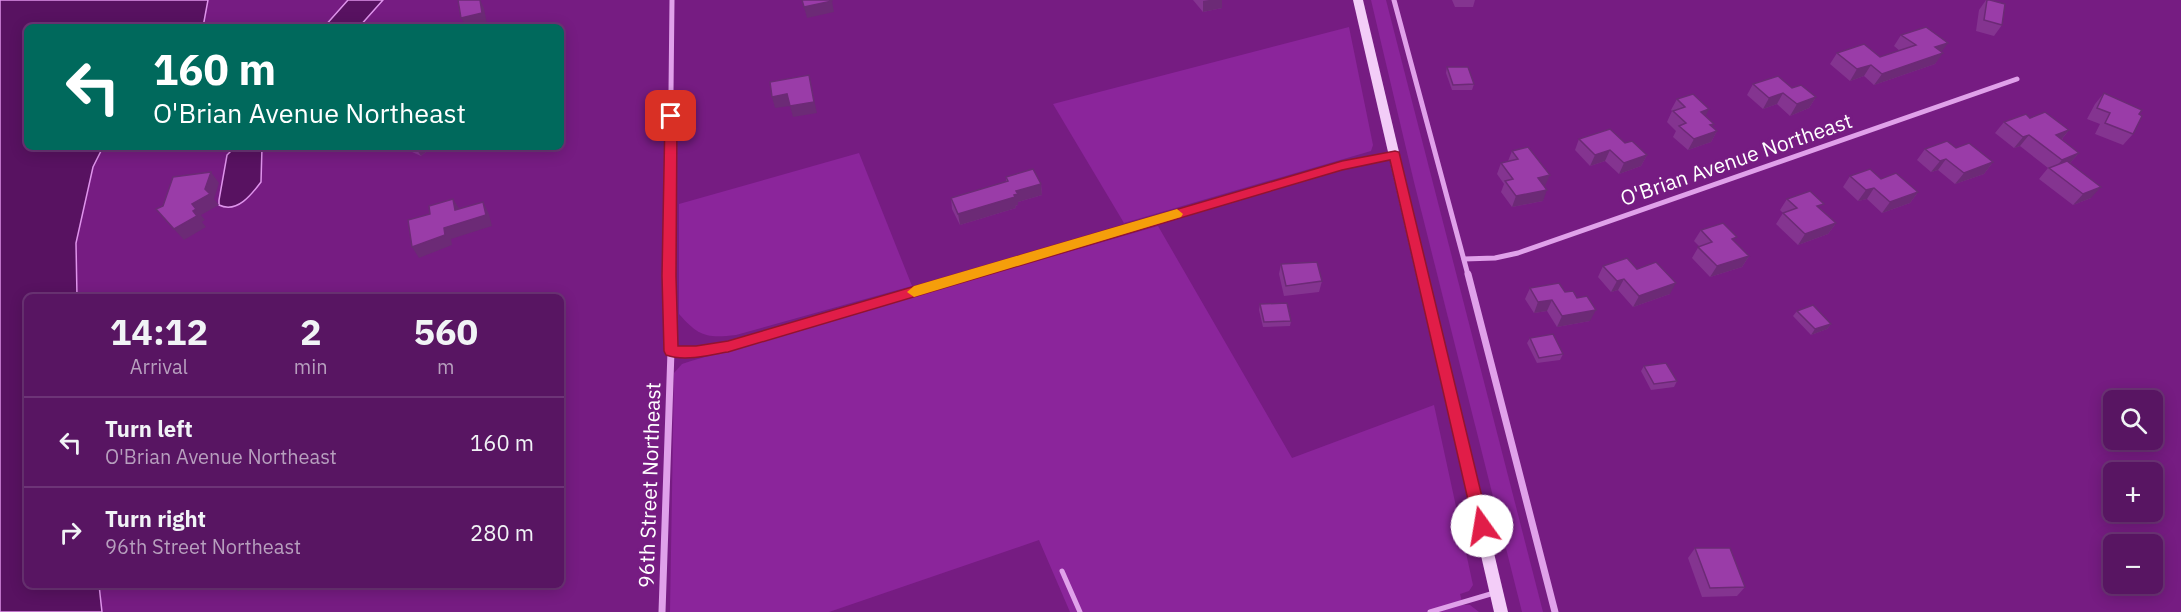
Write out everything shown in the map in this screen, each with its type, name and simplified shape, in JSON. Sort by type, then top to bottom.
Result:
[{"type":"main road","points":[[1358,0],[1501,612]]},
{"type":"street","name":"96th Street Northeast","points":[[662,612],[671,351],[669,264],[672,0]]},
{"type":"street","points":[[1394,0],[1464,259],[1555,612]]},
{"type":"street","name":"O'Brian Avenue Northeast","points":[[1464,259],[1495,258],[1518,253],[2017,79]]},
{"type":"street","points":[[671,351],[696,352],[728,346],[1342,165],[1395,155]]},
{"type":"lane","points":[[1062,571],[1080,612]]},
{"type":"lane","points":[[1430,612],[1497,592]]},
{"type":"shaded area","points":[[0,0],[208,0],[204,24],[24,24],[24,150],[102,150],[93,167],[76,243],[77,294],[24,294],[24,588],[99,588],[102,612],[0,612]]},
{"type":"shaded area","points":[[348,0],[383,0],[362,24],[327,24]]},
{"type":"shaded area","points":[[1371,0],[1386,0],[1543,612],[1522,612],[1414,182]]},
{"type":"shaded area","points":[[1349,27],[1373,145],[1371,151],[1124,223],[1053,104]]},
{"type":"shaded area","points":[[232,150],[262,150],[261,182],[243,201],[232,207],[219,205],[227,155]]},
{"type":"shaded area","points":[[859,153],[912,286],[736,335],[710,336],[698,332],[686,322],[679,314],[679,204]]},
{"type":"shaded area","points":[[1158,226],[1292,458],[1434,405],[1473,585],[1469,591],[1460,594],[1463,605],[1470,605],[1479,612],[1070,612],[1039,540],[829,612],[670,612],[674,373],[682,364]]},
{"type":"building","points":[[458,0],[480,0],[482,13],[461,18]]},
{"type":"building","points":[[802,0],[832,0],[832,1],[804,7]]},
{"type":"building","points":[[1987,0],[2005,4],[2002,25],[1984,20]]},
{"type":"building","points":[[1926,27],[1948,43],[1935,47],[1943,53],[1882,74],[1871,65],[1857,69],[1837,53],[1864,44],[1880,57],[1916,45],[1901,35]]},
{"type":"building","points":[[1447,67],[1468,67],[1474,84],[1453,85]]},
{"type":"building","points":[[809,75],[814,102],[790,106],[787,94],[772,97],[770,82]]},
{"type":"building","points":[[1778,76],[1792,88],[1801,85],[1816,97],[1797,104],[1783,93],[1769,98],[1753,84]]},
{"type":"building","points":[[2104,93],[2142,110],[2139,114],[2142,116],[2133,134],[2105,123],[2110,113],[2097,108]]},
{"type":"building","points":[[1693,94],[1709,109],[1701,112],[1714,124],[1710,125],[1717,131],[1694,139],[1679,126],[1686,123],[1673,111],[1685,107],[1677,99]]},
{"type":"building","points":[[2045,112],[2069,130],[2056,135],[2079,153],[2062,160],[2029,135],[2023,137],[2004,122],[2026,114],[2030,118]]},
{"type":"building","points":[[1610,129],[1625,143],[1632,141],[1647,155],[1624,163],[1610,150],[1595,155],[1579,139]]},
{"type":"building","points":[[1947,141],[1956,148],[1969,143],[1993,162],[1964,173],[1946,159],[1940,161],[1925,149]]},
{"type":"building","points":[[1528,147],[1550,175],[1538,178],[1547,190],[1516,196],[1505,181],[1513,179],[1501,163],[1518,159],[1512,151]]},
{"type":"building","points":[[2067,161],[2101,187],[2083,194],[2049,168]]},
{"type":"building","points":[[1033,169],[1041,184],[1016,191],[1018,194],[1014,195],[1015,197],[958,214],[951,198],[1008,181],[1006,177]]},
{"type":"building","points":[[1870,169],[1881,179],[1896,173],[1918,192],[1890,202],[1874,188],[1866,190],[1850,176]]},
{"type":"building","points":[[211,172],[205,189],[210,194],[192,204],[197,216],[174,229],[156,209],[163,206],[173,177]]},
{"type":"building","points":[[1810,191],[1824,204],[1817,206],[1836,223],[1805,234],[1783,213],[1797,208],[1787,199]]},
{"type":"building","points":[[453,199],[455,210],[483,202],[486,215],[444,228],[445,235],[412,247],[408,220],[430,214],[429,206]]},
{"type":"building","points":[[1723,223],[1737,237],[1732,239],[1749,256],[1717,266],[1698,247],[1712,242],[1701,230]]},
{"type":"building","points":[[1627,258],[1637,269],[1656,262],[1676,283],[1639,296],[1624,279],[1617,281],[1603,266]]},
{"type":"building","points":[[1317,262],[1322,281],[1286,286],[1281,264]]},
{"type":"building","points":[[1559,283],[1565,292],[1573,291],[1577,298],[1587,296],[1596,310],[1562,316],[1552,300],[1538,302],[1530,288]]},
{"type":"building","points":[[1287,303],[1291,321],[1264,322],[1260,304]]},
{"type":"building","points":[[1813,305],[1831,324],[1815,329],[1797,311]]},
{"type":"building","points":[[1553,334],[1563,354],[1539,358],[1530,338]]},
{"type":"building","points":[[1666,363],[1677,381],[1654,384],[1644,366]]},
{"type":"building","points":[[1695,548],[1730,548],[1745,587],[1710,588]]},
{"type":"slow traffic","points":[[914,292],[1177,214]]},
{"type":"route","points":[[671,116],[669,276],[671,351],[696,352],[728,346],[1342,165],[1395,155],[1482,526]]}]
